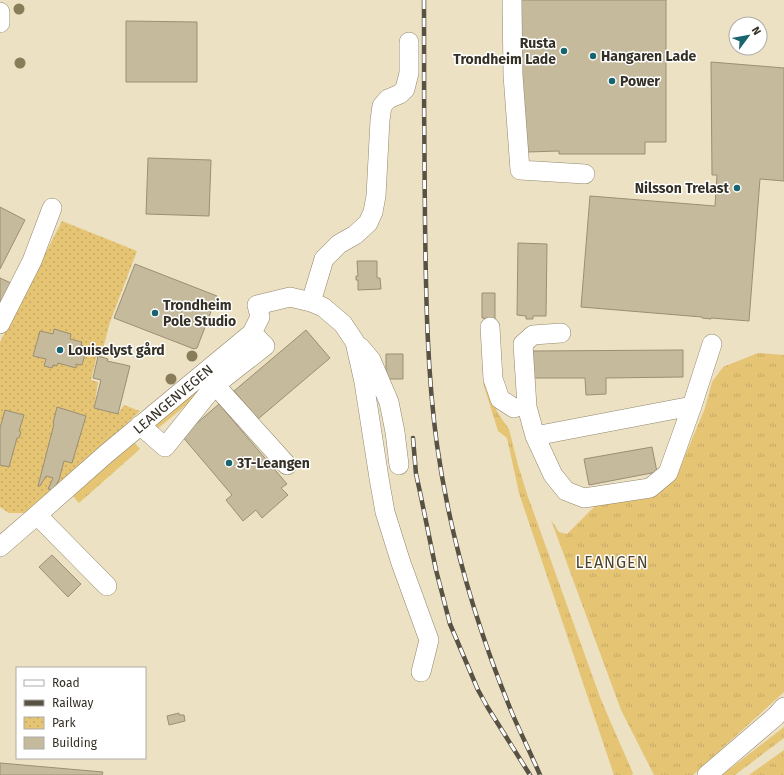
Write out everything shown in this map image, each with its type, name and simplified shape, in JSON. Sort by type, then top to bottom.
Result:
[{"type":"street","points":[[512,0],[513,75],[520,170],[585,174]]},
{"type":"street","points":[[0,12],[0,23]]},
{"type":"street","points":[[311,302],[324,258],[339,244],[355,235],[368,223],[373,212],[376,196],[382,106],[388,99],[400,94],[405,89],[409,73],[409,42]]},
{"type":"street","points":[[0,324],[32,261],[52,208]]},
{"type":"street","name":"LEANGENVEGEN","points":[[0,547],[140,425],[209,379],[252,333],[260,317],[257,305],[290,297],[311,302],[324,307],[343,324],[355,342]]},
{"type":"street","points":[[490,327],[493,379],[500,399],[514,408]]},
{"type":"street","points":[[561,333],[533,335],[523,344],[527,407],[536,436],[552,475],[566,491],[584,498],[650,488],[668,473],[712,344]]},
{"type":"street","points":[[355,342],[371,360],[389,402],[395,432],[399,465]]},
{"type":"street","points":[[355,342],[364,382],[379,478],[386,512],[401,563],[429,640],[421,672]]},
{"type":"street","points":[[140,425],[165,447],[209,379],[287,466]]},
{"type":"street","points":[[536,436],[692,406]]},
{"type":"street","points":[[37,515],[107,586]]},
{"type":"street","points":[[707,775],[781,712]]},
{"type":"green space","points":[[62,221],[137,251],[110,322],[102,352],[97,355],[91,380],[98,382],[94,408],[118,414],[124,405],[140,411],[84,463],[46,502],[24,513],[9,513],[0,507],[0,342]]},
{"type":"green space","points":[[758,353],[784,355],[784,692],[693,775],[654,775],[621,710],[551,520],[559,532],[567,534],[595,506],[680,468],[705,408],[712,382],[723,367]]},
{"type":"green space","points":[[489,382],[497,412],[509,429],[527,494],[600,697],[633,773],[632,775],[614,775],[519,493],[507,438],[498,431],[483,383]]},
{"type":"green space","points":[[199,385],[203,391],[156,430],[151,425]]},
{"type":"green space","points":[[133,441],[140,449],[79,503],[71,494]]},
{"type":"green space","points":[[784,727],[784,738],[735,775],[722,775]]},
{"type":"green space","points":[[784,750],[784,775],[749,775]]},
{"type":"building","name":"Hangaren Lade","points":[[520,0],[666,0],[666,142],[645,142],[645,154],[559,154],[559,151],[527,152],[520,112]]},
{"type":"building","points":[[126,21],[197,22],[197,82],[126,82]]},
{"type":"building","name":"Nilsson Trelast","points":[[711,62],[784,68],[784,181],[760,179],[749,321],[581,307],[590,196],[715,206],[717,175],[712,175]]},
{"type":"building","points":[[148,158],[211,160],[209,216],[146,214]]},
{"type":"building","points":[[0,207],[25,220],[0,269]]},
{"type":"building","points":[[518,243],[547,244],[546,316],[533,316],[533,319],[526,319],[526,316],[517,315]]},
{"type":"building","points":[[357,261],[377,261],[377,278],[380,278],[381,289],[358,290],[358,280],[356,280],[356,276],[358,276]]},
{"type":"building","points":[[135,264],[217,296],[197,348],[194,349],[114,318]]},
{"type":"building","points":[[0,278],[13,284],[0,311]]},
{"type":"building","points":[[482,293],[495,293],[495,319],[482,318]]},
{"type":"building","points":[[54,329],[71,334],[70,339],[82,342],[81,345],[87,347],[82,365],[76,364],[76,368],[58,363],[57,366],[53,365],[52,368],[44,366],[46,359],[33,356],[40,331],[53,334]]},
{"type":"building","points":[[306,330],[330,358],[258,419],[234,391]]},
{"type":"building","points":[[683,350],[683,377],[606,378],[606,394],[586,395],[585,378],[532,378],[532,351]]},
{"type":"building","points":[[386,354],[403,354],[403,379],[386,379]]},
{"type":"building","points":[[98,356],[108,359],[107,361],[130,366],[118,414],[94,408],[101,380],[93,378]]},
{"type":"building","points":[[219,404],[287,484],[281,488],[288,495],[262,518],[256,510],[243,521],[226,500],[232,495],[182,436]]},
{"type":"building","points":[[57,407],[86,416],[72,463],[64,461],[59,480],[53,490],[48,489],[53,478],[46,476],[40,486],[38,486]]},
{"type":"building","points":[[5,410],[24,415],[19,431],[21,432],[19,438],[17,438],[9,467],[0,465],[0,428]]},
{"type":"building","points":[[652,447],[657,472],[589,485],[584,459]]},
{"type":"building","points":[[52,555],[81,584],[68,597],[39,567]]},
{"type":"building","points":[[179,713],[179,715],[184,715],[185,721],[169,725],[167,716]]},
{"type":"building","points":[[0,763],[103,772],[102,775],[0,775]]},
{"type":"railway","points":[[424,0],[425,251],[429,362],[437,445],[449,514],[476,615],[499,681],[540,775]]},
{"type":"railway","points":[[413,438],[416,474],[436,570],[450,624],[478,690],[530,775]]},
{"type":"place","name":"Rusta Trondheim Lade","points":[[564,51]]},
{"type":"place","name":"Hangaren Lade","points":[[593,56]]},
{"type":"place","name":"Power","points":[[612,81]]},
{"type":"place","name":"Nilsson Trelast","points":[[737,188]]},
{"type":"place","name":"Trondheim Pole Studio","points":[[155,313]]},
{"type":"place","name":"Louiselyst gård","points":[[60,350]]},
{"type":"place","name":"3T-Leangen","points":[[229,463]]},
{"type":"district","name":"LEANGEN","points":[[612,562]]}]
